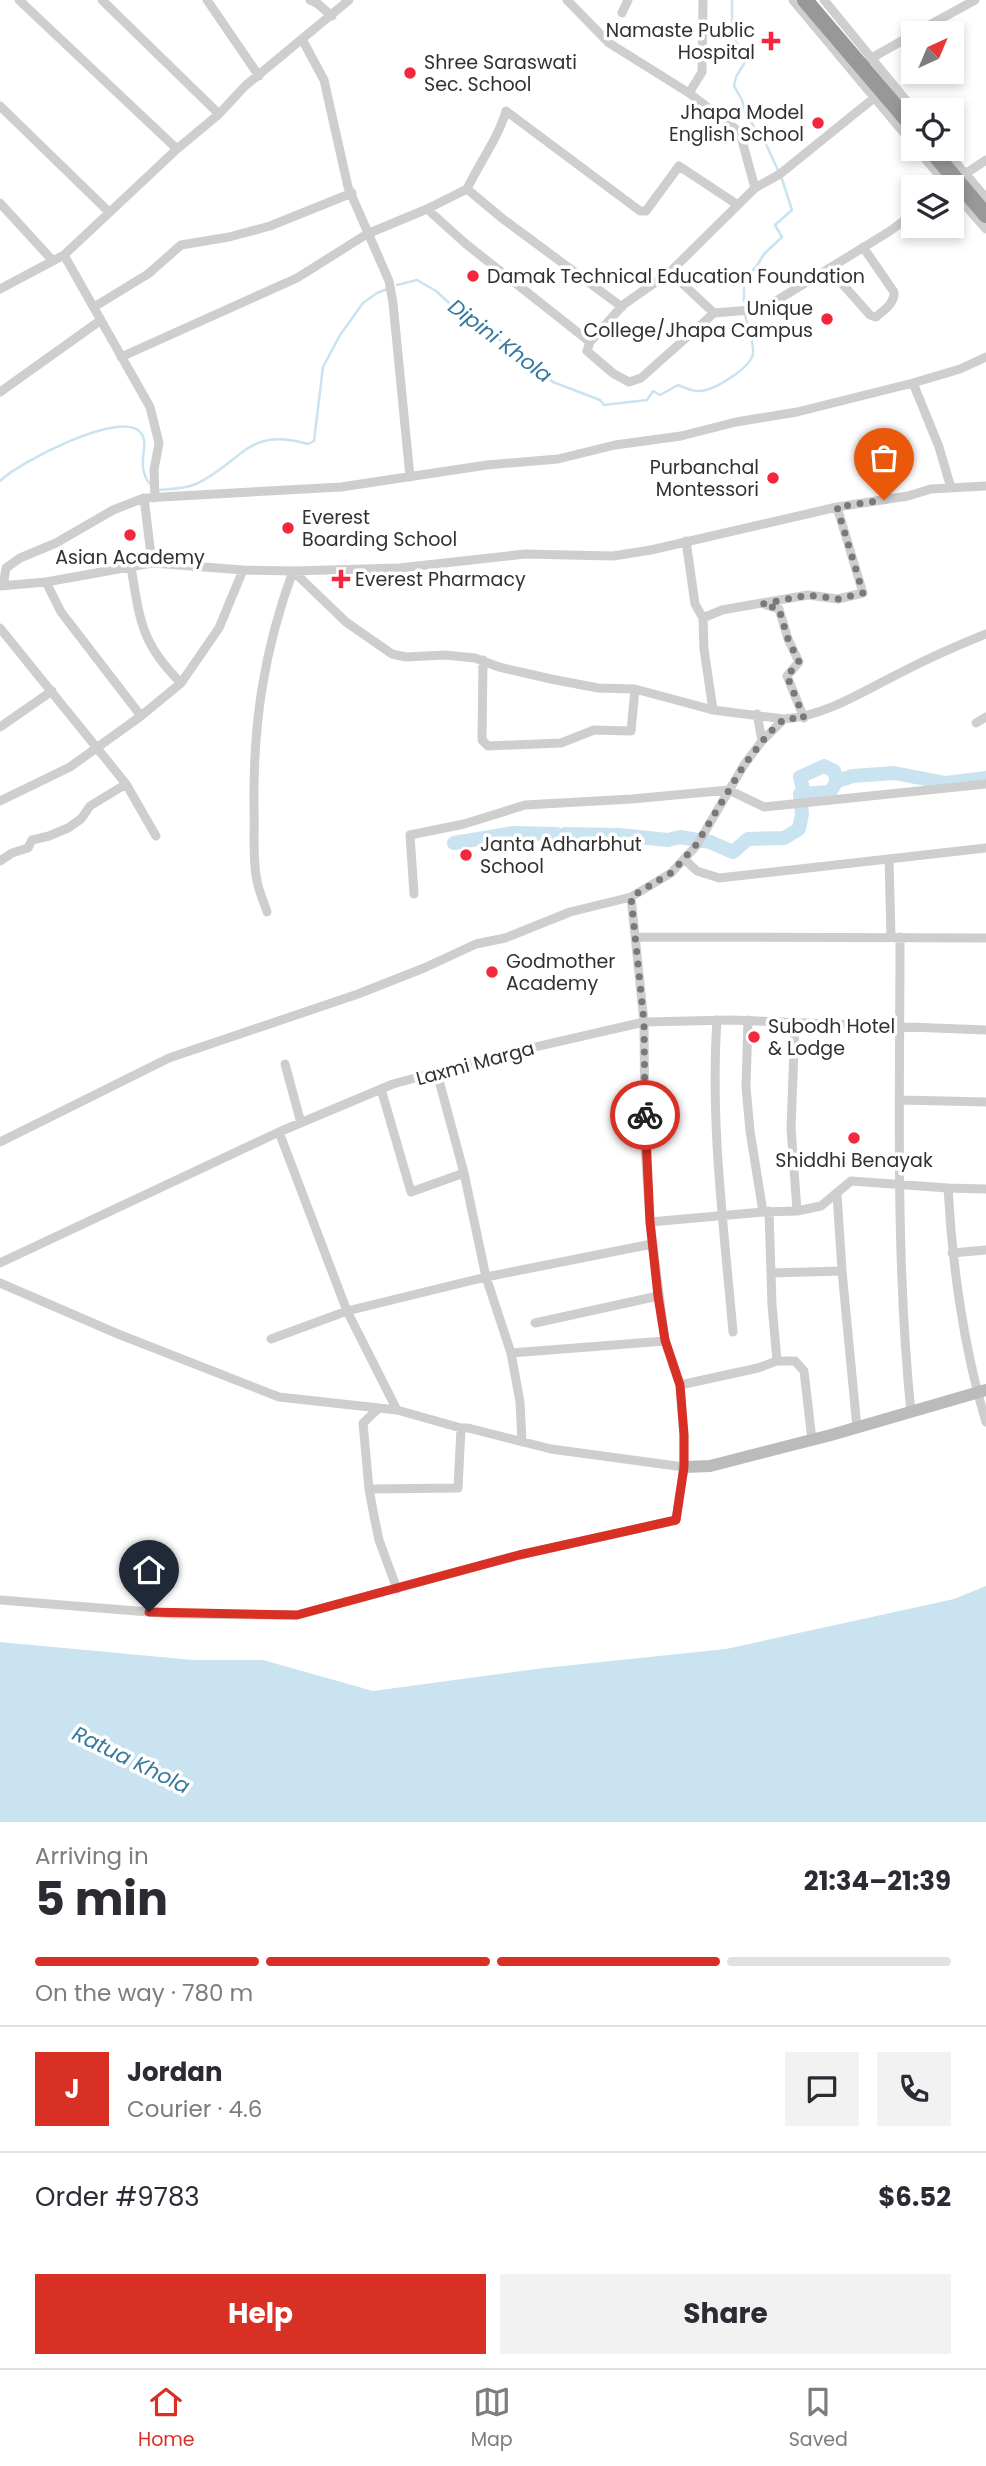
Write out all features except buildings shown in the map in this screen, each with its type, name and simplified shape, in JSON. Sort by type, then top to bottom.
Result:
[{"type":"highway","points":[[805,0],[866,62],[901,110]]},
{"type":"highway","points":[[964,194],[986,215]]},
{"type":"street","points":[[19,0],[177,149]]},
{"type":"street","points":[[102,0],[219,114]]},
{"type":"street","points":[[207,0],[259,76]]},
{"type":"street","points":[[310,0],[332,16]]},
{"type":"street","points":[[0,289],[64,254],[177,149],[219,114],[245,86],[303,41],[349,0]]},
{"type":"street","points":[[567,0],[609,43],[689,93],[740,134],[755,187]]},
{"type":"street","points":[[622,13],[628,0]]},
{"type":"street","points":[[689,93],[702,72],[704,0]]},
{"type":"street","points":[[793,0],[901,130]]},
{"type":"street","points":[[824,0],[866,62],[902,98]]},
{"type":"street","points":[[937,21],[975,0]]},
{"type":"street","points":[[303,41],[324,80],[348,187],[389,281],[410,477]]},
{"type":"street","points":[[866,62],[901,42]]},
{"type":"street","points":[[874,98],[780,174],[755,187],[670,272],[621,307],[590,342],[587,351],[614,374],[629,382],[641,379],[714,313],[763,309],[901,222]]},
{"type":"street","points":[[0,106],[108,212]]},
{"type":"street","points":[[121,357],[297,278],[368,234],[467,189],[506,111],[640,212],[646,211],[679,166],[738,205]]},
{"type":"street","points":[[964,176],[986,160]]},
{"type":"street","points":[[929,161],[944,175]]},
{"type":"street","points":[[467,189],[621,307]]},
{"type":"street","points":[[964,189],[986,198]]},
{"type":"street","points":[[94,307],[148,274],[181,245],[229,237],[270,226],[352,193]]},
{"type":"street","points":[[964,199],[986,229]]},
{"type":"street","points":[[0,202],[53,261]]},
{"type":"street","points":[[427,209],[466,244],[590,342]]},
{"type":"street","points":[[829,269],[870,315],[876,317],[889,305],[894,292],[863,247]]},
{"type":"street","points":[[64,254],[150,407],[159,443],[155,498]]},
{"type":"street","points":[[670,272],[714,313]]},
{"type":"street","points":[[0,391],[101,320]]},
{"type":"street","points":[[986,357],[960,369],[913,383],[797,412],[736,422],[681,436],[615,445],[558,459],[486,465],[341,486],[144,498],[113,510],[56,543],[20,558],[6,568],[2,586],[46,582],[152,564],[293,571],[399,568],[525,554],[613,556],[837,507],[908,496],[931,489],[986,486]]},
{"type":"street","points":[[913,383],[939,447],[951,488]]},
{"type":"street","points":[[144,498],[152,564]]},
{"type":"street","points":[[703,618],[722,610],[808,595],[838,599],[863,593],[837,507]]},
{"type":"street","points":[[686,541],[695,604],[703,618],[704,649],[713,709]]},
{"type":"street","points":[[131,567],[140,618],[148,641],[161,662],[181,683]]},
{"type":"street","points":[[0,801],[70,767],[141,716],[181,683],[219,628],[243,570]]},
{"type":"street","points":[[293,571],[346,622],[392,654],[406,657],[445,655],[484,660],[499,667],[598,688],[635,689],[713,709],[784,719],[804,718],[841,703],[939,653],[986,634]]},
{"type":"street","points":[[267,912],[257,882],[254,857],[253,756],[268,649],[293,571]]},
{"type":"street","points":[[46,582],[61,612],[141,716]]},
{"type":"street","points":[[762,604],[779,609],[788,639],[799,662],[787,676],[804,718]]},
{"type":"street","points":[[0,628],[3,640],[52,691],[99,747],[126,784],[156,836]]},
{"type":"street","points":[[484,660],[482,740],[488,746],[561,743],[594,730],[631,732],[635,689]]},
{"type":"street","points":[[0,727],[52,691]]},
{"type":"street","points":[[757,714],[762,741]]},
{"type":"street","points":[[976,723],[986,717]]},
{"type":"street","points":[[0,1142],[169,1058],[358,994],[476,944],[505,938],[570,912],[631,897],[671,873],[684,859],[699,841],[744,765],[762,741],[784,719]]},
{"type":"street","points":[[0,861],[12,853],[28,848],[32,839],[50,836],[68,828],[81,819],[90,806],[126,784]]},
{"type":"street","points":[[414,894],[410,835],[464,824],[526,805],[729,790],[764,807],[986,784]]},
{"type":"street","points":[[684,859],[697,871],[719,878],[986,848]]},
{"type":"street","points":[[889,859],[900,1026],[898,1185],[903,1330],[911,1413]]},
{"type":"street","points":[[0,1600],[174,1614],[297,1615],[519,1555],[676,1520],[684,1467],[684,1435],[680,1385],[665,1340],[652,1244],[645,1148],[644,1022],[631,897]]},
{"type":"street","points":[[636,937],[986,938]]},
{"type":"street","points":[[716,1020],[713,1070],[733,1332]]},
{"type":"street","points":[[748,1020],[746,1087],[750,1131],[766,1212],[777,1362]]},
{"type":"street","name":"Laxmi Marga","points":[[0,1263],[279,1132],[381,1089],[496,1056],[644,1022],[748,1020],[986,1030]]},
{"type":"street","points":[[795,1023],[791,1128],[797,1211]]},
{"type":"street","points":[[285,1064],[301,1123]]},
{"type":"street","points":[[438,1073],[464,1173],[486,1277],[511,1353],[520,1402],[522,1442]]},
{"type":"street","points":[[381,1089],[411,1192],[464,1173]]},
{"type":"street","points":[[900,1100],[986,1102]]},
{"type":"street","points":[[279,1132],[347,1311],[397,1410]]},
{"type":"street","points":[[650,1222],[797,1211],[821,1206],[851,1181],[986,1189]]},
{"type":"street","points":[[948,1188],[952,1253],[986,1422]]},
{"type":"street","points":[[837,1194],[857,1428]]},
{"type":"street","points":[[271,1339],[347,1311],[486,1277],[652,1244]]},
{"type":"street","points":[[952,1253],[986,1250]]},
{"type":"street","points":[[771,1273],[842,1272]]},
{"type":"street","points":[[0,1283],[118,1334],[279,1397],[397,1410],[551,1449],[684,1467],[710,1466],[812,1440],[981,1391]]},
{"type":"street","points":[[535,1323],[658,1296]]},
{"type":"street","points":[[511,1353],[665,1340]]},
{"type":"street","points":[[680,1385],[777,1362],[795,1361],[804,1371],[812,1440]]},
{"type":"street","points":[[379,1408],[363,1423],[369,1489],[379,1540],[397,1589]]},
{"type":"street","points":[[369,1489],[458,1488],[461,1428]]},
{"type":"water","name":"Ratua Khola","points":[[986,1586],[986,1822],[0,1822],[0,1642],[193,1660],[263,1660],[373,1691],[544,1668],[726,1649],[954,1599]]},
{"type":"waterway","name":"Dipini Khola","points":[[732,0],[732,32],[745,62],[734,86],[746,115],[765,142],[782,179],[792,210],[775,225],[782,237],[744,279],[744,301]]},
{"type":"waterway","name":"Dipini Khola","points":[[397,285],[417,280],[436,291],[472,324],[486,329],[553,382],[600,400],[604,405],[647,400],[653,391],[660,395],[678,385],[702,391],[726,381],[747,364],[753,353],[745,315]]},
{"type":"waterway","points":[[159,490],[196,484],[258,443],[288,440],[308,444],[314,441],[323,367],[340,335],[363,303],[387,289]]},
{"type":"waterway","points":[[0,481],[27,462],[70,441],[113,427],[130,427],[144,438],[143,469],[150,484]]},
{"type":"waterway","points":[[800,794],[803,789],[800,777],[824,766],[834,771],[837,781]]},
{"type":"waterway","points":[[565,834],[619,835],[668,840],[680,837],[710,842],[733,852],[748,839],[784,838],[799,829],[802,814],[800,794],[830,792],[837,781],[853,776],[894,773],[946,783],[986,778]]},
{"type":"waterway","points":[[454,843],[513,833],[557,834]]},
{"type":"way so far","points":[[645,1115],[644,1022],[631,897],[671,873],[696,845],[744,765],[768,734],[784,719],[804,718],[787,676],[799,662],[788,639],[779,609],[762,604],[808,595],[838,599],[862,594],[864,592],[837,507],[884,500]]},
{"type":"place","name":"Namaste Public Hospital","points":[[771,41]]},
{"type":"place","name":"Shree Saraswati Sec. School","points":[[410,73]]},
{"type":"place","name":"Jhapa Model English School","points":[[818,123]]},
{"type":"place","name":"Damak Technical Education Foundation","points":[[473,276]]},
{"type":"place","name":"Unique College/Jhapa Campus","points":[[827,319]]},
{"type":"place","name":"Purbanchal Montessori","points":[[773,478]]},
{"type":"place","name":"Everest Boarding School","points":[[288,528]]},
{"type":"place","name":"Asian Academy","points":[[130,535]]},
{"type":"place","name":"Everest Pharmacy","points":[[341,579]]},
{"type":"place","name":"Janta Adharbhut School","points":[[466,855]]},
{"type":"place","name":"Godmother Academy","points":[[492,972]]},
{"type":"place","name":"Subodh Hotel & Lodge","points":[[754,1037]]},
{"type":"place","name":"Shiddhi Benayak","points":[[854,1138]]},
{"type":"route","points":[[149,1612],[297,1615],[519,1555],[676,1520],[684,1467],[684,1435],[680,1385],[665,1340],[658,1296],[650,1222],[645,1115]]}]
